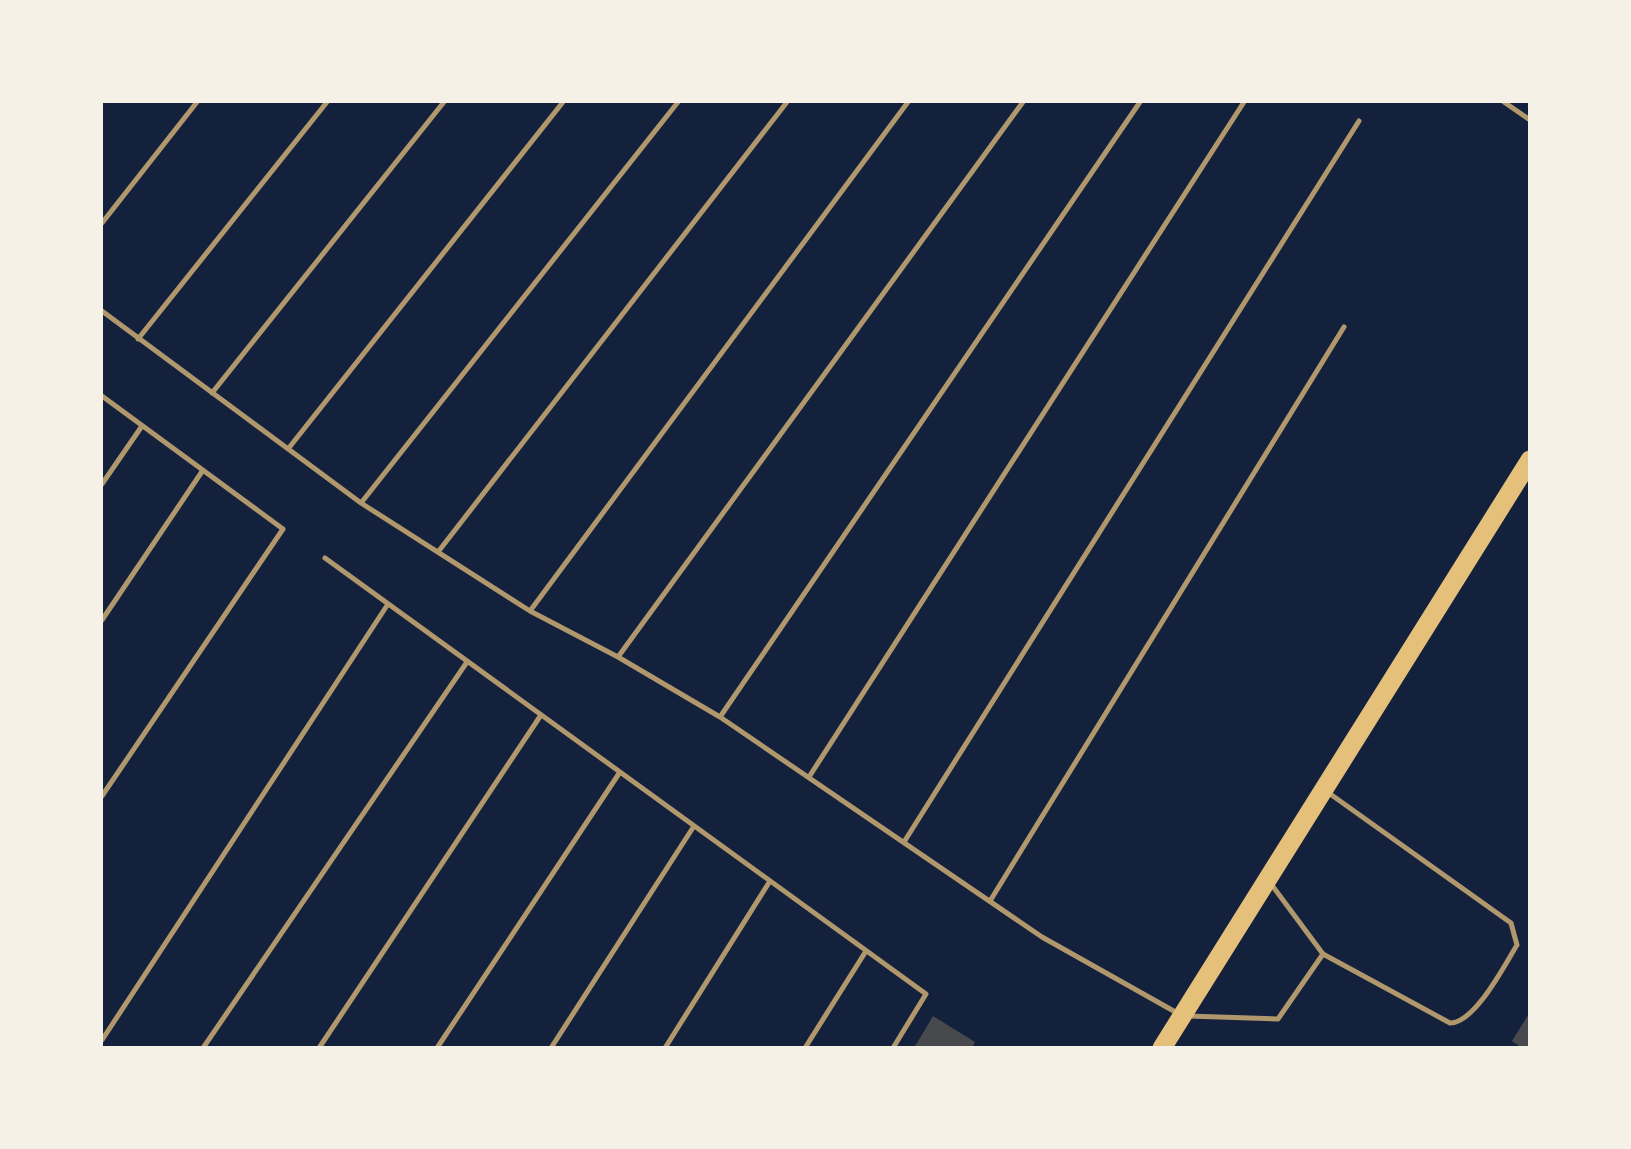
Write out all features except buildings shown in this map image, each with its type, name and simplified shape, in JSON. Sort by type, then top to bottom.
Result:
[{"type":"highway","points":[[1162,1048],[1530,460]]},
{"type":"lane","points":[[102,223],[197,102]]},
{"type":"lane","points":[[138,339],[327,102]]},
{"type":"lane","points":[[212,393],[443,102]]},
{"type":"lane","points":[[288,449],[563,102]]},
{"type":"lane","points":[[361,503],[678,102]]},
{"type":"lane","points":[[438,552],[787,102]]},
{"type":"lane","points":[[530,611],[908,102]]},
{"type":"lane","points":[[618,657],[1023,102]]},
{"type":"lane","points":[[720,717],[1140,102]]},
{"type":"lane","points":[[809,777],[1244,102]]},
{"type":"lane","points":[[1504,102],[1530,120]]},
{"type":"lane","points":[[904,842],[1359,121]]},
{"type":"lane","points":[[102,311],[361,503],[530,611],[618,657],[720,717],[1042,937],[1182,1016],[1278,1019],[1323,954]]},
{"type":"lane","points":[[990,901],[1344,327]]},
{"type":"lane","points":[[102,396],[283,529],[102,796]]},
{"type":"lane","points":[[102,484],[142,426]]},
{"type":"lane","points":[[102,620],[203,470]]},
{"type":"lane","points":[[324,558],[926,994],[893,1048]]},
{"type":"lane","points":[[102,1040],[388,604]]},
{"type":"lane","points":[[203,1048],[467,662]]},
{"type":"lane","points":[[319,1048],[541,715]]},
{"type":"lane","points":[[437,1048],[620,772]]},
{"type":"lane","points":[[1268,879],[1323,954],[1450,1023],[1459,1023],[1467,1017],[1517,945],[1511,923],[1323,790]]},
{"type":"lane","points":[[551,1048],[694,826]]},
{"type":"lane","points":[[665,1048],[770,881]]},
{"type":"lane","points":[[805,1048],[866,951]]}]
